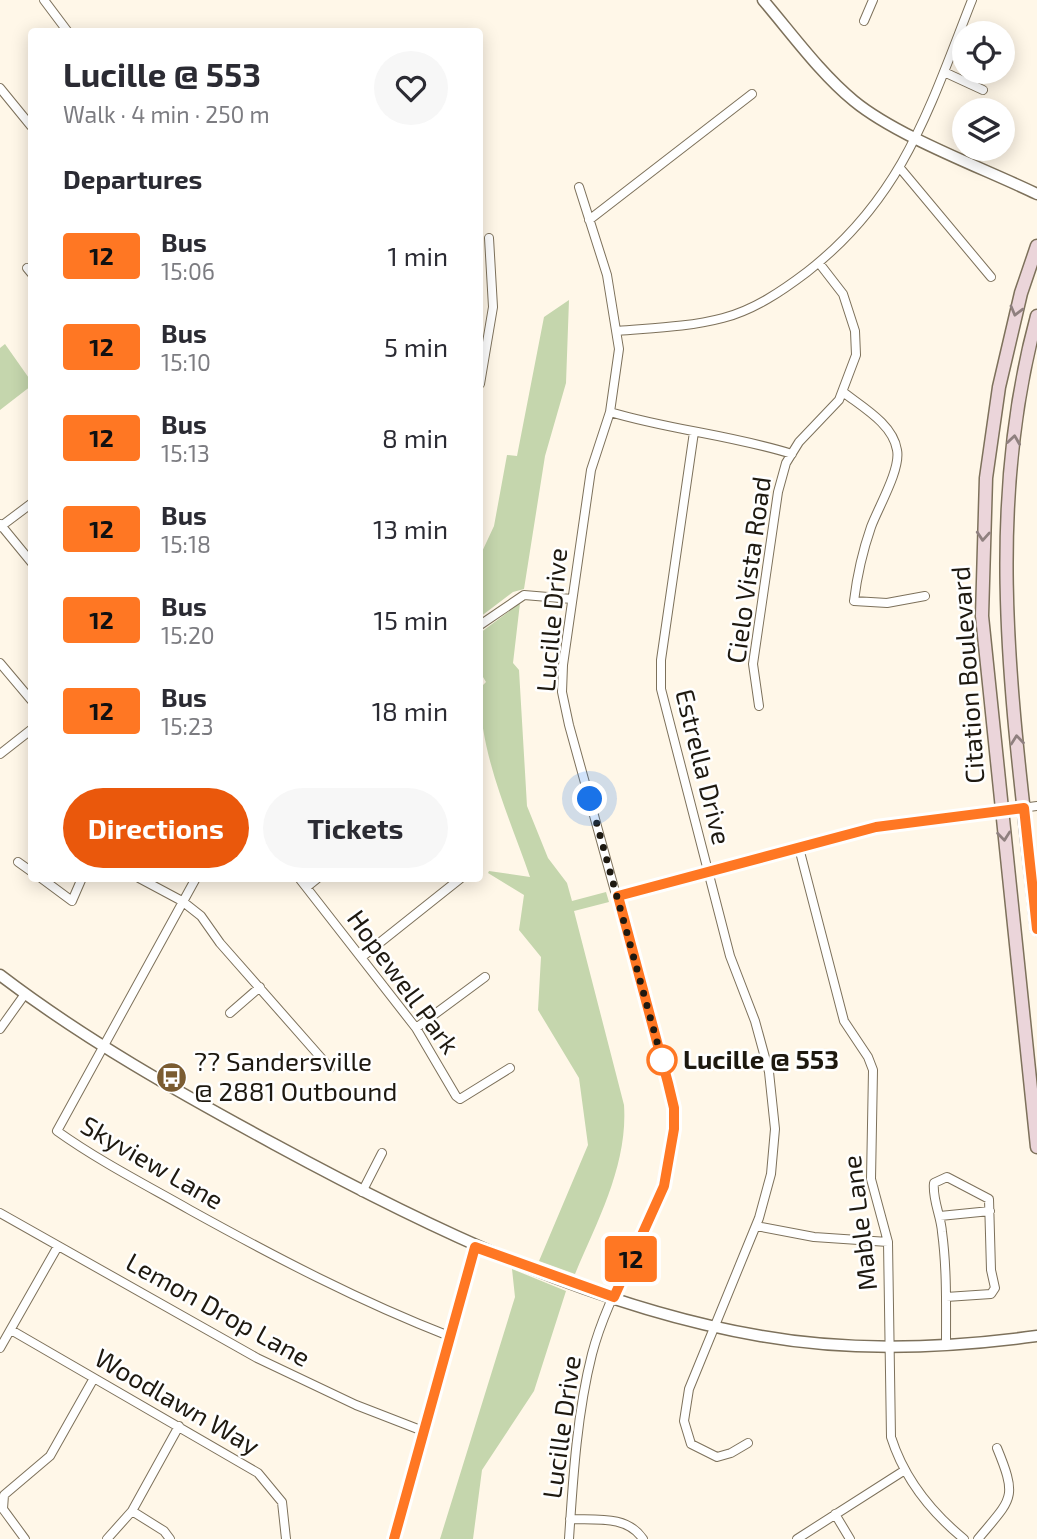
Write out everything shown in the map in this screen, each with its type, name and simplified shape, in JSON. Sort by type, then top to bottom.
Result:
[{"type":"main road","name":"Citation Boulevard","points":[[1037,246],[1008,341],[986,478],[982,616],[1037,1147]]},
{"type":"main road","name":"Citation Boulevard","points":[[1037,316],[1024,372],[1007,487],[1004,578],[1030,807],[1037,929]]},
{"type":"street","points":[[44,0],[65,28]]},
{"type":"street","points":[[763,0],[845,93],[871,113],[1037,194]]},
{"type":"street","points":[[864,21],[873,0]]},
{"type":"street","points":[[618,331],[695,324],[726,317],[788,287],[818,263],[872,211],[900,168],[944,72],[972,0]]},
{"type":"street","points":[[944,72],[983,90]]},
{"type":"street","points":[[0,88],[28,122]]},
{"type":"street","points":[[589,220],[752,94]]},
{"type":"street","points":[[900,168],[991,277]]},
{"type":"street","name":"Lucille Drive","points":[[569,1539],[587,1379],[593,1352],[614,1297],[664,1186],[674,1129],[674,1108],[668,1083],[562,692],[572,599],[591,470],[616,384],[618,331],[610,287],[579,187]]},
{"type":"street","points":[[483,366],[493,307],[489,238]]},
{"type":"street","name":"Cielo Vista Road","points":[[759,706],[753,664],[778,492],[792,454],[843,392],[856,355],[855,331],[843,294],[818,263]]},
{"type":"street","points":[[843,392],[877,418],[891,435],[898,452],[892,477],[870,530],[854,601],[887,603],[925,596]]},
{"type":"street","points":[[610,412],[751,442],[792,454]]},
{"type":"street","name":"Estrella Drive","points":[[694,432],[660,675],[668,723],[737,978],[755,1021],[773,1100],[774,1150],[768,1190],[757,1226],[689,1389],[685,1432],[691,1444],[717,1457],[731,1453],[748,1443]]},
{"type":"street","points":[[28,506],[0,526],[28,558]]},
{"type":"street","points":[[483,623],[524,595],[572,599]]},
{"type":"street","points":[[0,663],[28,696]]},
{"type":"street","points":[[0,754],[28,732]]},
{"type":"street","points":[[618,896],[876,827],[1030,807]]},
{"type":"street","name":"Mable Lane","points":[[799,848],[844,1021],[869,1057],[873,1070],[871,1180],[888,1242],[891,1437],[905,1470],[932,1509],[964,1539]]},
{"type":"street","points":[[18,862],[28,869]]},
{"type":"street","points":[[46,882],[72,901],[80,882]]},
{"type":"street","points":[[146,882],[182,901],[201,916],[330,1068]]},
{"type":"street","name":"Skyview Lane","points":[[194,882],[57,1131],[172,1200],[308,1274],[449,1336]]},
{"type":"street","name":"Hopewell Park","points":[[303,882],[363,956],[416,1028],[460,1099],[510,1068]]},
{"type":"street","points":[[307,887],[313,882]]},
{"type":"street","points":[[363,956],[456,882]]},
{"type":"street","points":[[0,975],[103,1045],[204,1106],[362,1192],[475,1247],[614,1297],[714,1327],[804,1342],[946,1344],[1037,1336]]},
{"type":"street","points":[[416,1028],[485,977]]},
{"type":"street","points":[[230,1013],[260,987]]},
{"type":"street","points":[[0,1029],[26,995]]},
{"type":"street","points":[[362,1192],[382,1153]]},
{"type":"street","points":[[946,1297],[990,1294],[995,1288],[991,1270],[989,1199],[947,1177],[939,1178],[934,1183],[933,1192],[940,1216],[946,1297],[946,1344]]},
{"type":"street","points":[[940,1216],[990,1211]]},
{"type":"street","name":"Lemon Drop Lane","points":[[0,1213],[279,1369],[356,1405],[424,1431]]},
{"type":"street","points":[[757,1226],[814,1237],[888,1242]]},
{"type":"street","points":[[0,1348],[58,1246]]},
{"type":"street","points":[[394,1539],[475,1247]]},
{"type":"street","name":"Woodlawn Way","points":[[11,1330],[258,1473],[282,1502],[286,1539]]},
{"type":"street","points":[[25,1539],[3,1509],[4,1495],[50,1456],[94,1378]]},
{"type":"street","points":[[107,1539],[132,1511],[180,1426]]},
{"type":"street","points":[[978,1539],[1010,1497],[1010,1479],[996,1448]]},
{"type":"street","points":[[797,1539],[905,1470]]},
{"type":"street","points":[[132,1511],[164,1531],[170,1539]]},
{"type":"street","points":[[835,1514],[850,1539]]},
{"type":"street","points":[[570,1519],[622,1522],[633,1528],[643,1539]]},
{"type":"green space","points":[[569,300],[566,383],[545,456],[524,589],[513,592],[483,615],[483,550],[494,526],[507,455],[517,456],[544,317]]},
{"type":"green space","points":[[5,344],[28,377],[28,388],[0,410],[0,348]]},
{"type":"green space","points":[[520,603],[513,663],[519,670],[527,806],[548,858],[567,883],[572,901],[606,892],[609,902],[574,911],[624,1105],[624,1127],[610,1191],[575,1274],[539,1261],[588,1145],[579,1078],[538,1010],[541,957],[519,930],[524,895],[488,873],[530,877],[505,808],[484,736],[483,685],[486,682],[483,677],[483,631]]},
{"type":"green space","points":[[512,1269],[566,1291],[534,1391],[482,1470],[473,1539],[440,1539],[515,1297]]},
{"type":"bus line","name":"12","points":[[394,1539],[475,1247],[614,1297],[664,1186],[673,1150],[674,1108],[618,896],[876,827],[1024,808],[1037,929]]},
{"type":"place","name":"Lucille @ 553","points":[[662,1060]]},
{"type":"place","name":"?? Sandersville @ 2881 Outbound","points":[[171,1077]]},
{"type":"route","points":[[590,799],[662,1060]]}]
